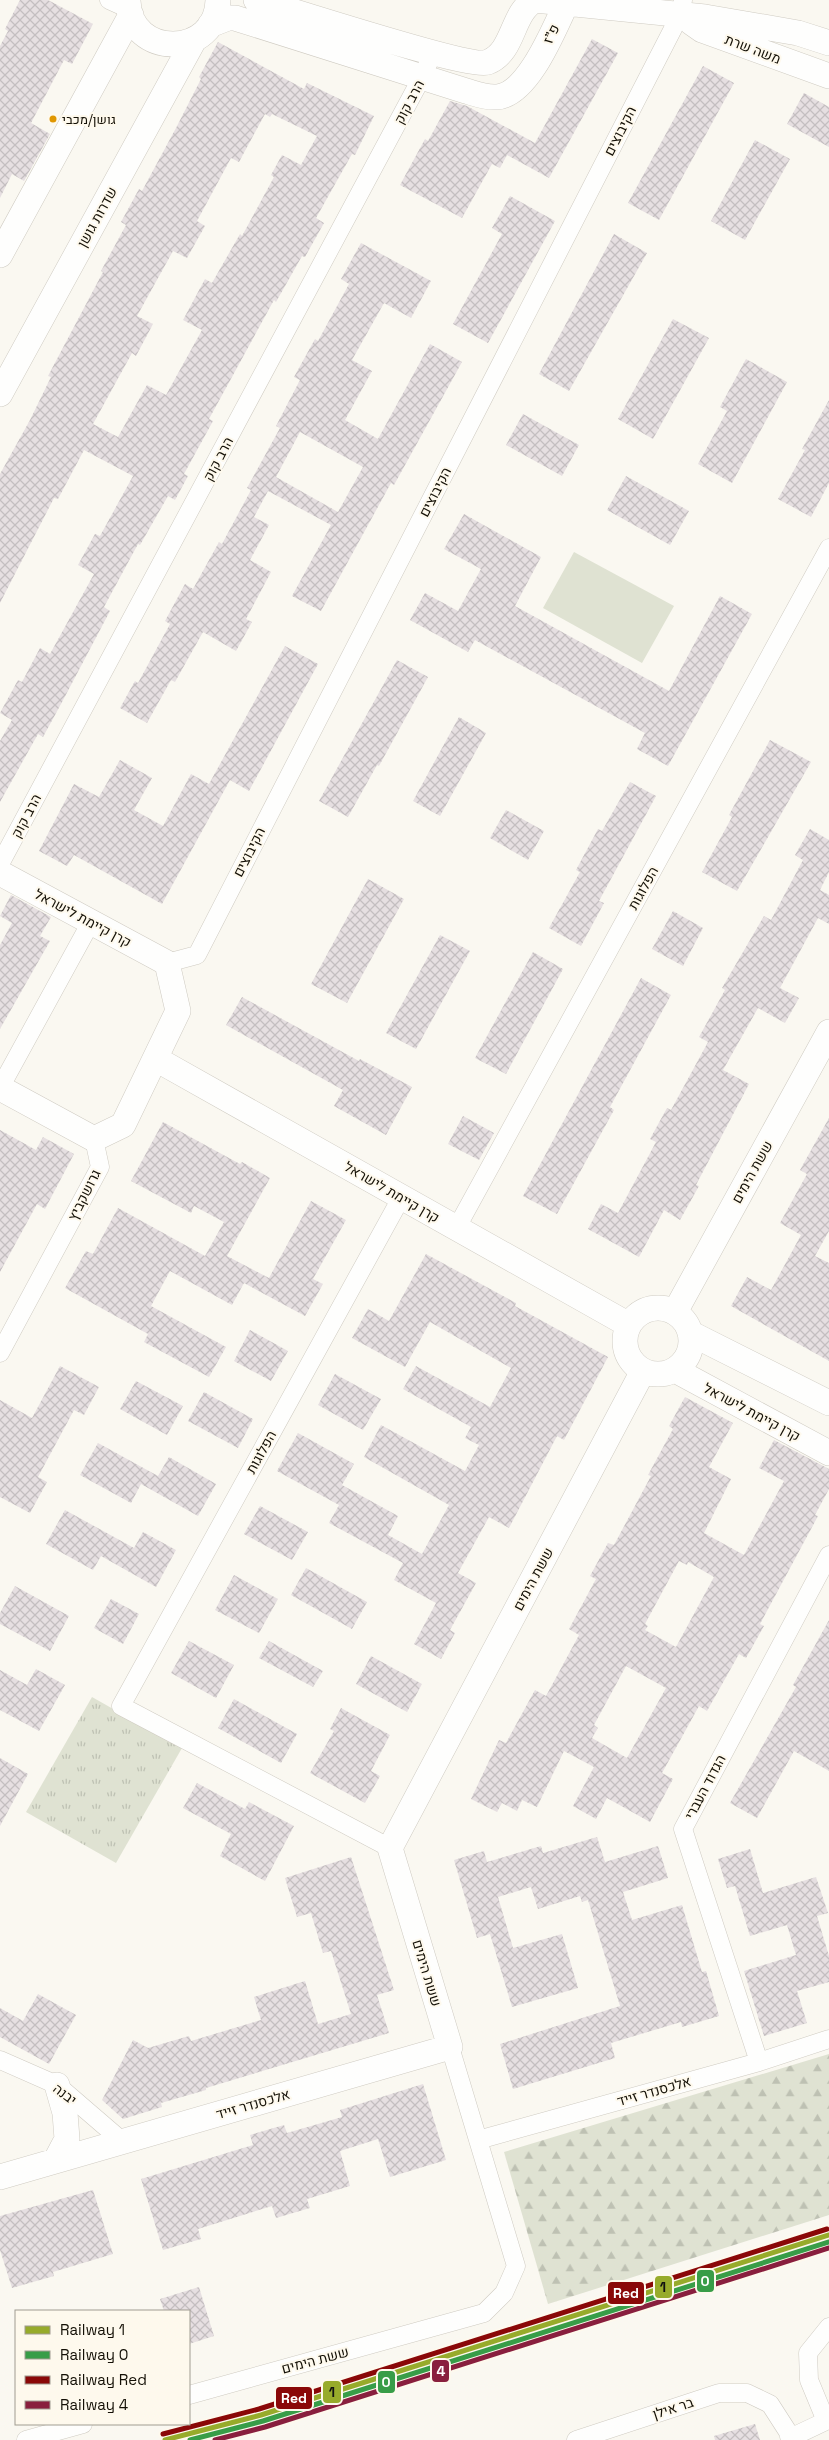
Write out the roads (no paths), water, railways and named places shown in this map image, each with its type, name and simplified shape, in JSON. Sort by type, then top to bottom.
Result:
[{"type":"street","name":"שדרות גושן","points":[[0,394],[202,33],[215,16],[218,0]]},
{"type":"street","name":"פ\"ז","points":[[124,6],[138,29],[157,41],[179,45],[228,18],[235,18],[483,96],[498,97],[511,93],[520,85],[545,47],[566,2],[542,0],[530,3],[526,6],[502,52],[486,63],[478,64],[433,53],[256,0]]},
{"type":"street","name":"משה שרת","points":[[566,2],[681,7],[798,33],[829,43]]},
{"type":"street","points":[[0,255],[124,6]]},
{"type":"street","name":"משה שרת","points":[[681,7],[702,30],[829,76]]},
{"type":"street","name":"הקיבוצים","points":[[167,963],[197,955],[681,7]]},
{"type":"street","name":"הרב קוק","points":[[0,864],[422,77],[433,53]]},
{"type":"street","name":"הפלוגות","points":[[456,1229],[829,548]]},
{"type":"street","name":"קרן קיימת לישראל","points":[[0,873],[167,963]]},
{"type":"street","points":[[91,922],[0,1088],[94,1139],[123,1125],[178,1011],[167,963]]},
{"type":"street","name":"ששת הימים","points":[[675,1312],[829,1032]]},
{"type":"street","name":"קרן קיימת לישראל","points":[[156,1058],[629,1325]]},
{"type":"street","name":"גרושקביץ","points":[[0,1352],[100,1167],[94,1139]]},
{"type":"street","name":"הפלוגות","points":[[390,1848],[121,1706],[401,1198]]},
{"type":"street","points":[[665,1308],[675,1312],[687,1325],[690,1333],[689,1354],[675,1370],[665,1374],[654,1374],[644,1371],[632,1360],[625,1346],[625,1335],[629,1325],[644,1311],[665,1308]]},
{"type":"street","points":[[690,1333],[829,1403]]},
{"type":"street","name":"קרן קיימת לישראל","points":[[675,1370],[829,1453]]},
{"type":"street","name":"ששת הימים","points":[[190,2395],[484,2313],[504,2293],[516,2266],[390,1848],[644,1371]]},
{"type":"street","name":"הגדוד העברי","points":[[759,2062],[683,1829],[829,1555]]},
{"type":"street","name":"אלכסנדר זייד","points":[[478,2140],[759,2062],[829,2040]]},
{"type":"street","name":"אלכסנדר זייד","points":[[0,2177],[450,2047]]},
{"type":"street","name":"יבנה","points":[[0,2060],[57,2085],[122,2141]]},
{"type":"street","points":[[56,2160],[67,2139],[65,2113],[57,2085]]},
{"type":"street","points":[[790,2439],[826,2421],[809,2380],[808,2353],[829,2328]]},
{"type":"street","name":"בר אילן","points":[[576,2440],[719,2393],[747,2393],[770,2404],[788,2432],[790,2439]]},
{"type":"street","points":[[26,2440],[79,2425]]},
{"type":"rail line","name":"Red","points":[[163,2434],[259,2409],[827,2229]]},
{"type":"rail line","name":"1","points":[[165,2440],[261,2415],[829,2235]]},
{"type":"rail line","name":"0","points":[[190,2440],[263,2421],[829,2242]]},
{"type":"rail line","name":"4","points":[[215,2440],[265,2427],[829,2248]]},
{"type":"place","name":"גושן/מכבי","points":[[53,119]]}]
